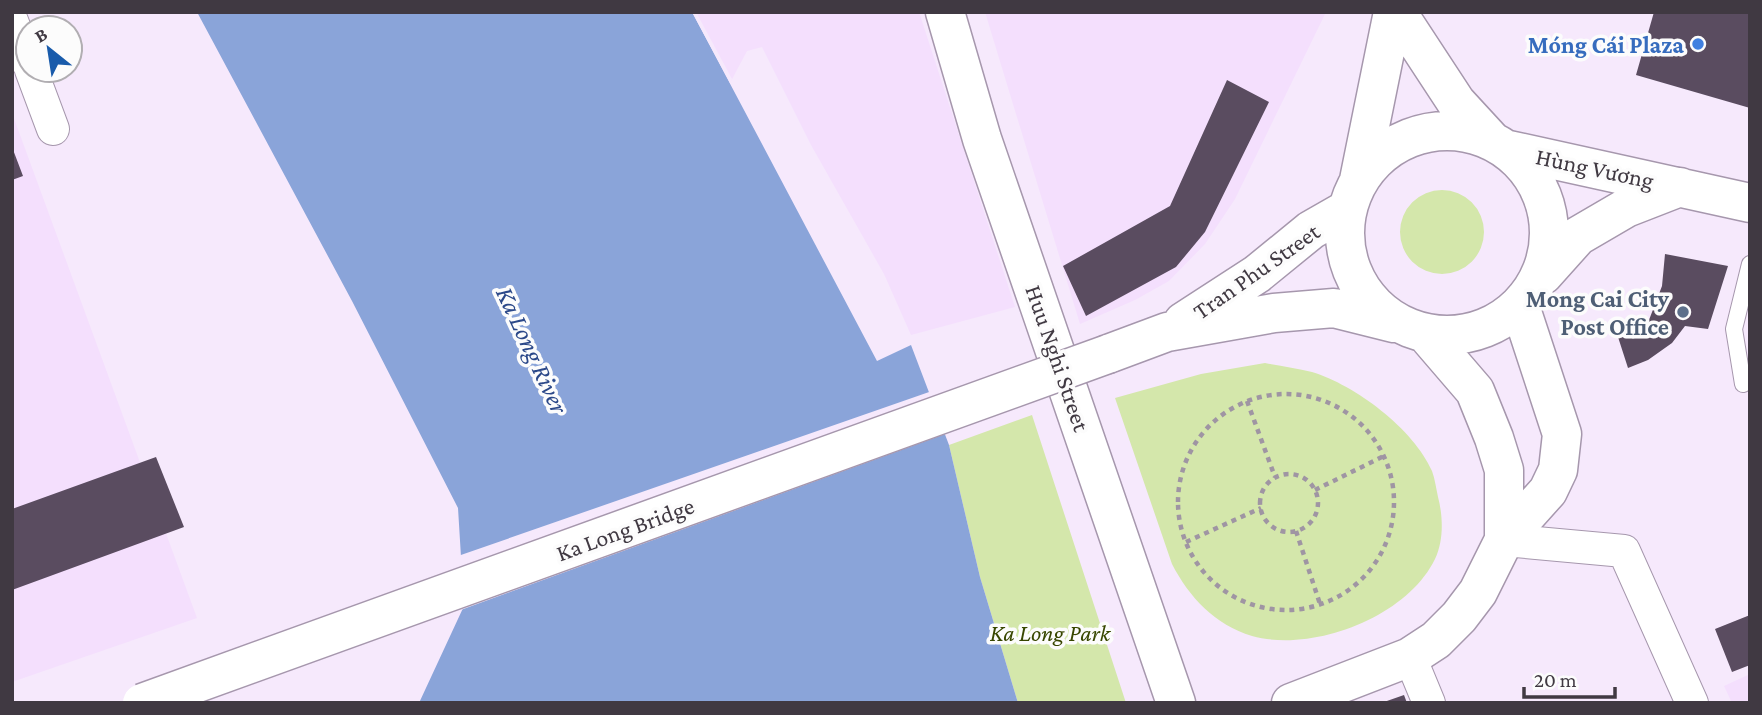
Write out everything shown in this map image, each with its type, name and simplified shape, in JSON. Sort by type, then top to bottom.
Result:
[{"type":"main road","name":"Huu Nghi Street","points":[[945,12],[982,139],[1176,703]]},
{"type":"main road","points":[[1395,12],[1456,102],[1533,175],[1548,208],[1550,243],[1530,292],[1492,326],[1460,335],[1413,330]]},
{"type":"main road","points":[[1395,12],[1344,244],[1353,277],[1372,305],[1413,330],[1475,391],[1504,470],[1504,540]]},
{"type":"main road","points":[[1353,195],[1378,157],[1403,140],[1432,131],[1462,131],[1500,145]]},
{"type":"main road","name":"Hùng Vương","points":[[1500,145],[1680,187]]},
{"type":"main road","points":[[1680,187],[1750,203]]},
{"type":"main road","name":"Hùng Vương","points":[[1530,292],[1578,236],[1626,208],[1680,187]]},
{"type":"main road","name":"Tran Phu Street","points":[[1167,332],[1257,274],[1353,195]]},
{"type":"main road","points":[[1292,703],[1410,657],[1436,640],[1459,617],[1478,592],[1504,540],[1548,491],[1558,470],[1562,435],[1530,292]]},
{"type":"main road","name":"Tran Phu Street","points":[[1108,354],[1167,332],[1274,313],[1334,308],[1413,330]]},
{"type":"main road","name":"Ka Long Bridge","points":[[142,703],[1108,354]]},
{"type":"street","points":[[36,84],[53,130]]},
{"type":"street","points":[[1504,540],[1624,551],[1692,703]]},
{"type":"street","points":[[1410,657],[1429,703]]},
{"type":"lane","points":[[1743,384],[1734,329],[1750,264]]},
{"type":"path","points":[[1285,394],[1304,395],[1332,403],[1356,419],[1375,439],[1384,456],[1395,493],[1393,522],[1384,549],[1368,573],[1346,592],[1320,604],[1294,610],[1266,608],[1240,600],[1217,586],[1198,566],[1185,542],[1179,514],[1179,486],[1187,459],[1202,435],[1215,421],[1247,401],[1285,394]]},
{"type":"path","points":[[1247,401],[1275,477]]},
{"type":"path","points":[[1315,490],[1384,456]]},
{"type":"path","points":[[1293,474],[1302,477],[1315,490],[1318,508],[1309,525],[1296,531],[1282,531],[1273,528],[1266,521],[1261,508],[1262,493],[1275,477],[1293,474]]},
{"type":"path","points":[[1185,542],[1261,508]]},
{"type":"path","points":[[1296,531],[1320,604]]},
{"type":"shaded area","points":[[693,12],[919,12],[1015,307],[911,335],[884,274],[811,145],[762,47],[747,51],[730,83]]},
{"type":"shaded area","points":[[985,12],[1326,12],[1235,199],[1205,244],[1169,281],[1135,300],[1080,324]]},
{"type":"shaded area","points":[[12,113],[197,618],[12,682]]},
{"type":"shaded area","points":[[1750,674],[1750,703],[1732,703],[1724,686]]},
{"type":"green space","points":[[1442,190],[1458,193],[1472,202],[1481,216],[1484,232],[1481,248],[1472,262],[1458,271],[1442,274],[1426,271],[1412,262],[1403,248],[1400,232],[1403,216],[1412,202],[1426,193]]},
{"type":"green space","points":[[1265,363],[1329,378],[1381,411],[1412,440],[1423,455],[1435,480],[1441,512],[1441,536],[1435,559],[1422,580],[1403,598],[1356,626],[1302,639],[1276,640],[1239,631],[1215,617],[1186,588],[1172,564],[1115,398],[1201,374]]},
{"type":"green space","name":"Ka Long Park","points":[[1032,415],[1126,703],[1018,703],[980,577],[949,445]]},
{"type":"water","name":"Ka Long River","points":[[197,12],[692,12],[877,361],[911,345],[949,445],[980,577],[1018,703],[419,703],[464,606],[458,508],[352,301]]},
{"type":"pier","points":[[692,12],[696,12],[732,79],[730,83]]},
{"type":"pier","points":[[932,391],[948,433],[458,611],[461,606],[458,556]]},
{"type":"building","name":"Móng Cái Plaza","points":[[1654,12],[1750,12],[1750,108],[1636,75]]},
{"type":"building","points":[[1227,80],[1269,102],[1205,232],[1176,267],[1086,316],[1063,266],[1170,206]]},
{"type":"building","points":[[12,147],[23,176],[12,180]]},
{"type":"building","name":"Mong Cai City Post Office","points":[[1665,254],[1728,266],[1708,329],[1685,326],[1672,343],[1648,360],[1628,368],[1618,337],[1649,320],[1662,286]]},
{"type":"building","points":[[156,457],[184,527],[12,590],[12,509]]},
{"type":"building","points":[[1750,615],[1750,665],[1732,672],[1715,629]]},
{"type":"building","points":[[1404,695],[1407,703],[1384,703],[1384,702]]},
{"type":"place","name":"Móng Cái Plaza","points":[[1698,44]]},
{"type":"place","name":"Mong Cai City Post Office","points":[[1683,312]]}]
